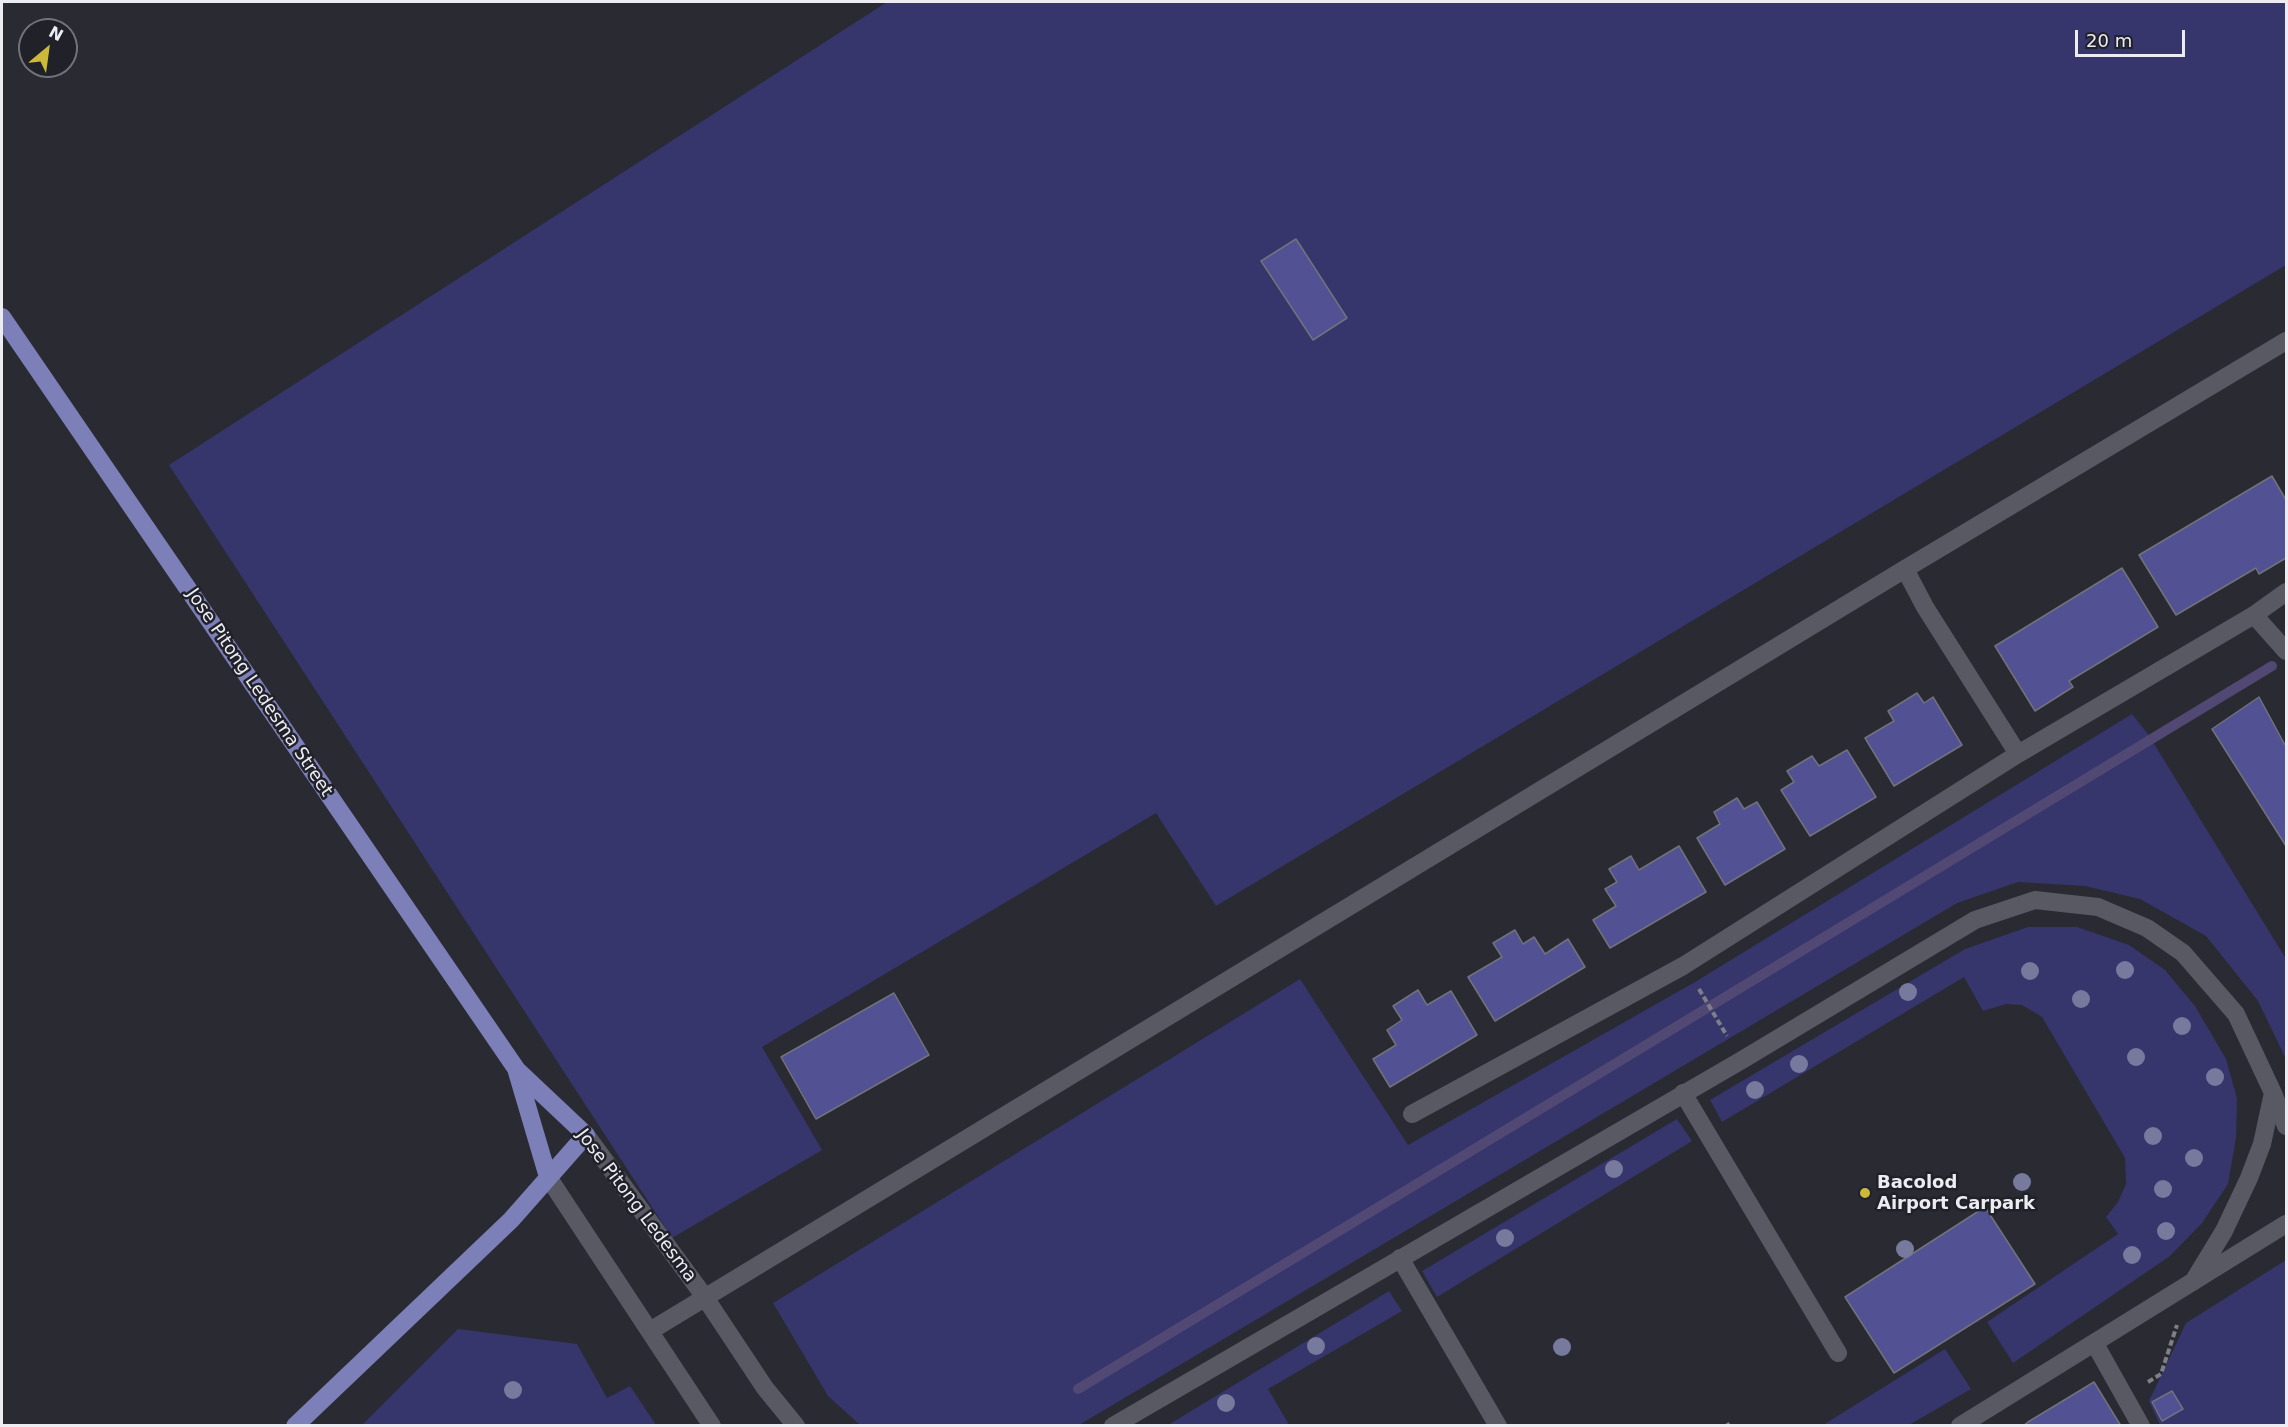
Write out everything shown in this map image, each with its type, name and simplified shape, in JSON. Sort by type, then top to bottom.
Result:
[{"type":"main road","name":"Jose Pitong Ledesma Street","points":[[2,317],[517,1070]]},
{"type":"main road","name":"Jose Pitong Ledesma","points":[[517,1070],[586,1135]]},
{"type":"main road","points":[[517,1070],[548,1177]]},
{"type":"main road","points":[[295,1425],[511,1220],[586,1135]]},
{"type":"street","points":[[650,1330],[1905,568],[2286,341]]},
{"type":"street","points":[[1905,568],[1925,607],[2018,754]]},
{"type":"street","points":[[1413,1114],[1683,966],[2018,754],[2254,615],[2286,592]]},
{"type":"street","points":[[2254,615],[2286,651]]},
{"type":"street","points":[[1113,1425],[1742,1060],[1975,920],[2035,900],[2098,907],[2147,928],[2183,953],[2236,1014],[2286,1126]]},
{"type":"street","points":[[1683,1093],[1838,1353]]},
{"type":"street","points":[[2193,1282],[2224,1231],[2249,1178],[2262,1144],[2273,1093]]},
{"type":"street","name":"Jose Pitong Ledesma","points":[[586,1135],[704,1296],[765,1388],[796,1425]]},
{"type":"street","points":[[548,1177],[712,1425]]},
{"type":"street","points":[[1960,1425],[2095,1344],[2286,1224]]},
{"type":"street","points":[[1400,1258],[1498,1425]]},
{"type":"street","points":[[2095,1344],[2141,1425]]},
{"type":"path","points":[[1683,966],[1742,1060]]},
{"type":"shaded area","points":[[887,2],[2286,2],[2286,265],[1216,906],[1156,813],[762,1047],[822,1150],[672,1238],[169,465]]},
{"type":"shaded area","points":[[2132,714],[2148,734],[2286,959],[2286,1059],[2258,1001],[2206,936],[2140,899],[2085,886],[2018,882],[1957,903],[1079,1425],[860,1425],[828,1396],[773,1303],[1300,979],[1408,1145],[1695,982]]},
{"type":"shaded area","points":[[2028,927],[2077,927],[2129,945],[2165,970],[2195,1006],[2226,1059],[2237,1098],[2236,1138],[2228,1184],[2202,1223],[2170,1256],[2013,1363],[1987,1322],[2118,1234],[2106,1217],[2118,1202],[2126,1184],[2125,1158],[2042,1017],[2022,1005],[2006,1004],[1983,1011],[1964,977],[1722,1122],[1710,1100],[1965,949]]},
{"type":"shaded area","points":[[1677,1119],[1692,1141],[1437,1297],[1422,1271]]},
{"type":"shaded area","points":[[2286,1260],[2286,1425],[2160,1425],[2149,1401],[2186,1323]]},
{"type":"shaded area","points":[[1389,1291],[1402,1311],[1268,1389],[1288,1423],[1286,1425],[1168,1425]]},
{"type":"shaded area","points":[[458,1329],[577,1344],[607,1398],[630,1386],[656,1425],[362,1425]]},
{"type":"shaded area","points":[[1945,1349],[1971,1389],[1909,1425],[1823,1425]]},
{"type":"building","points":[[1296,239],[1347,318],[1313,340],[1261,261]]},
{"type":"building","points":[[2272,476],[2286,500],[2286,558],[2259,574],[2256,568],[2176,615],[2139,555]]},
{"type":"building","points":[[2122,568],[2158,627],[2069,681],[2073,687],[2035,711],[1995,646]]},
{"type":"building","points":[[1917,693],[1924,703],[1933,697],[1962,745],[1894,786],[1865,738],[1894,721],[1888,711]]},
{"type":"building","points":[[2259,697],[2285,745],[2286,743],[2286,846],[2212,729]]},
{"type":"building","points":[[1847,750],[1876,797],[1810,836],[1781,790],[1794,782],[1787,771],[1812,756],[1819,766]]},
{"type":"building","points":[[1737,798],[1744,809],[1757,802],[1785,849],[1725,885],[1697,838],[1720,824],[1714,812]]},
{"type":"building","points":[[1679,846],[1706,892],[1610,948],[1593,920],[1616,906],[1605,889],[1617,882],[1609,869],[1631,856],[1639,870]]},
{"type":"building","points":[[1515,930],[1523,944],[1534,937],[1545,954],[1568,939],[1585,967],[1495,1021],[1468,977],[1502,957],[1493,943]]},
{"type":"building","points":[[1418,990],[1427,1005],[1451,991],[1477,1035],[1390,1087],[1373,1059],[1396,1045],[1387,1030],[1402,1020],[1393,1006]]},
{"type":"building","points":[[894,993],[929,1055],[816,1119],[781,1057]]},
{"type":"building","points":[[1985,1207],[2035,1284],[1894,1373],[1845,1297]]},
{"type":"building","points":[[2094,1382],[2121,1426],[2023,1426],[2028,1422]]},
{"type":"building","points":[[2172,1391],[2183,1409],[2162,1421],[2152,1402]]},
{"type":"waterway","points":[[1078,1389],[2272,666]]},
{"type":"place","name":"Bacolod Airport Carpark","points":[[1865,1193]]}]
